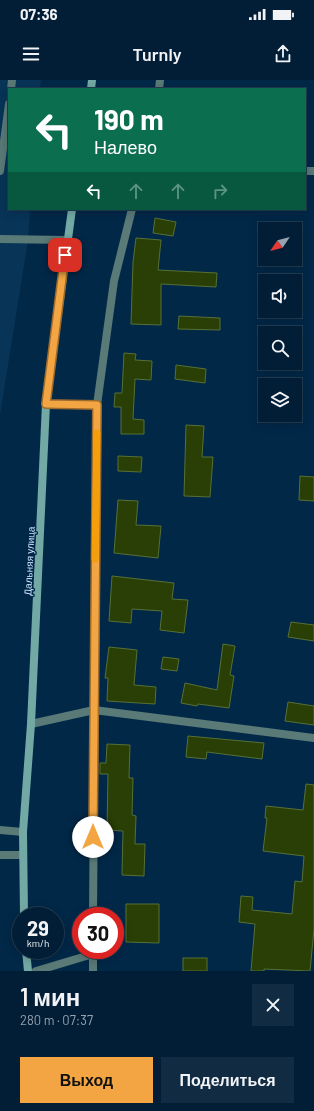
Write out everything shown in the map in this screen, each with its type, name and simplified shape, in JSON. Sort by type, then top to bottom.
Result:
[{"type":"main road","name":"Дальняя улица","points":[[24,907],[23,832],[31,724],[46,404],[72,210]]},
{"type":"main road","points":[[27,959],[28,971]]},
{"type":"street","points":[[0,171],[8,111]]},
{"type":"street","points":[[93,907],[97,405],[114,281],[132,210]]},
{"type":"street","points":[[0,239],[67,240]]},
{"type":"street","points":[[46,404],[97,405]]},
{"type":"street","points":[[31,724],[94,710],[314,738]]},
{"type":"street","points":[[0,830],[23,832]]},
{"type":"street","points":[[0,855],[23,855]]},
{"type":"street","points":[[36,971],[72,959]]},
{"type":"street","points":[[93,959],[93,971]]},
{"type":"shaded area","points":[[0,80],[41,80],[40,88],[8,88],[8,210],[30,210],[28,240],[0,415]]},
{"type":"building","points":[[155,218],[176,222],[173,236],[153,233]]},
{"type":"building","points":[[136,238],[161,240],[158,270],[217,273],[216,287],[161,284],[161,325],[131,324],[133,262]]},
{"type":"building","points":[[179,316],[220,318],[220,330],[178,329]]},
{"type":"building","points":[[124,353],[136,354],[135,360],[152,361],[151,380],[135,379],[133,419],[144,420],[144,434],[121,434],[121,407],[114,407],[115,393],[122,393]]},
{"type":"building","points":[[176,365],[206,369],[205,383],[175,379]]},
{"type":"building","points":[[186,425],[204,426],[202,457],[213,457],[210,497],[184,496]]},
{"type":"building","points":[[118,456],[142,457],[141,472],[118,471]]},
{"type":"building","points":[[300,476],[314,477],[314,501],[299,500]]},
{"type":"building","points":[[118,500],[138,501],[136,525],[161,526],[158,558],[114,553]]},
{"type":"building","points":[[112,576],[174,583],[172,599],[188,600],[184,633],[160,630],[162,611],[132,609],[131,623],[109,621]]},
{"type":"building","points":[[291,622],[314,625],[314,641],[288,637]]},
{"type":"building","points":[[223,644],[235,646],[230,675],[234,676],[229,708],[198,704],[197,706],[181,703],[185,683],[217,690]]},
{"type":"building","points":[[109,647],[137,650],[134,685],[156,687],[155,704],[107,701],[108,678],[105,678]]},
{"type":"building","points":[[163,657],[179,659],[177,671],[161,669]]},
{"type":"building","points":[[288,702],[314,706],[314,725],[285,721]]},
{"type":"building","points":[[188,736],[264,743],[262,759],[207,752],[206,759],[186,757]]},
{"type":"building","points":[[107,744],[130,745],[129,778],[133,778],[132,815],[136,816],[135,844],[145,844],[144,876],[122,875],[123,831],[107,830],[108,774],[100,774],[100,763],[106,763]]},
{"type":"building","points":[[306,784],[314,785],[314,929],[310,971],[264,969],[264,971],[251,971],[255,924],[239,922],[241,896],[253,897],[252,910],[292,914],[295,881],[302,882],[304,856],[263,851],[267,818],[265,818],[266,806],[303,810]]},
{"type":"building","points":[[126,904],[159,904],[159,943],[126,942]]},
{"type":"building","points":[[183,958],[207,958],[207,971],[183,971]]},
{"type":"slow traffic","points":[[95,559],[97,433]]},
{"type":"route","points":[[65,255],[46,404],[97,405],[93,837]]}]
